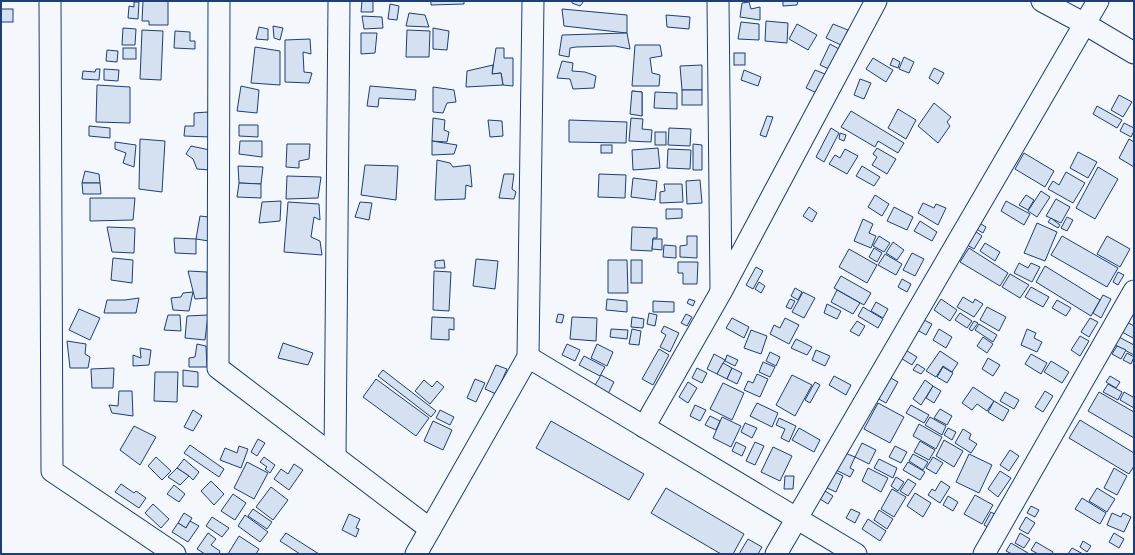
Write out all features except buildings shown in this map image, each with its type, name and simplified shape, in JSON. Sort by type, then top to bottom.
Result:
[{"type":"street","points":[[50,1],[52,471],[175,554]]},
{"type":"street","points":[[219,1],[218,368],[430,529]]},
{"type":"street","points":[[335,456],[339,1]]},
{"type":"street","points":[[416,554],[528,356],[533,1]]},
{"type":"street","points":[[718,1],[721,292]]},
{"type":"street","points":[[644,427],[721,292],[876,1]]},
{"type":"street","points":[[1042,1],[1134,53]]},
{"type":"street","points":[[776,554],[1098,1]]},
{"type":"street","points":[[984,554],[1134,291]]},
{"type":"street","points":[[528,356],[856,554]]}]
